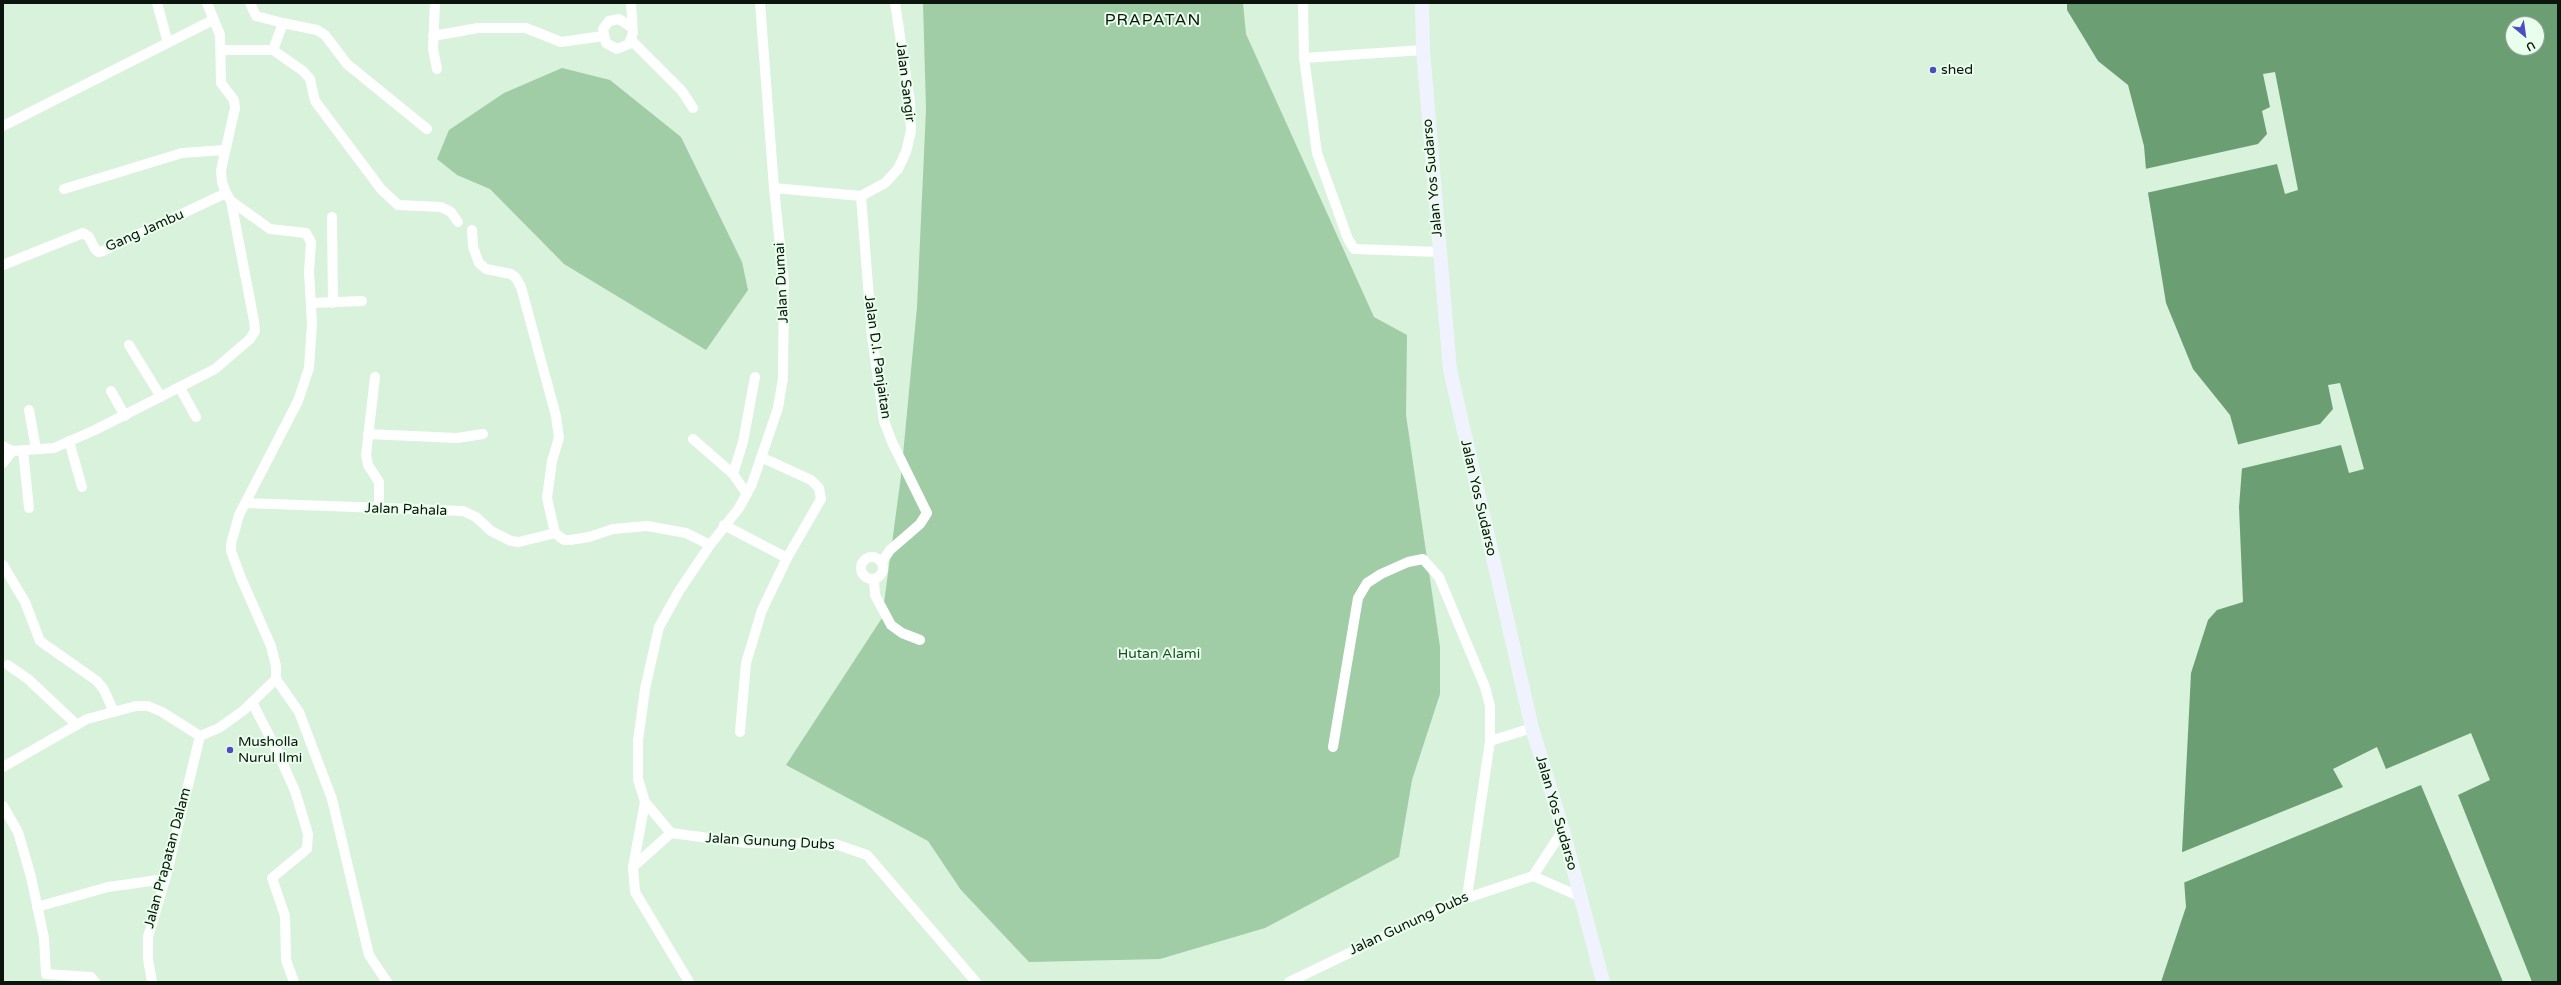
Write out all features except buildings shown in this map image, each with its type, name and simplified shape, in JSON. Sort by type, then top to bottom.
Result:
[{"type":"main road","name":"Jalan Yos Sudarso","points":[[1422,3],[1423,50],[1450,370],[1532,728],[1563,830],[1603,982]]},
{"type":"street","points":[[158,3],[168,43]]},
{"type":"street","points":[[3,446],[18,451],[54,448],[124,416],[180,388],[228,360],[250,339],[254,331],[228,197],[222,182],[224,150],[235,108],[234,100],[221,82],[220,35],[207,3]]},
{"type":"street","points":[[250,3],[256,16],[317,30],[325,35],[347,64],[427,130]]},
{"type":"street","points":[[435,3],[433,36],[437,69]]},
{"type":"street","points":[[631,3],[631,27],[631,40],[626,47],[617,49],[609,46],[603,36],[606,24],[614,19],[624,20],[631,27]]},
{"type":"street","name":"Jalan Dumai","points":[[645,802],[638,778],[638,741],[645,689],[660,628],[710,545],[747,494],[763,458],[778,408],[783,378],[785,348],[784,283],[774,188],[760,3]]},
{"type":"street","name":"Jalan Sangir","points":[[861,196],[885,183],[898,169],[906,152],[911,131],[910,102],[895,3]]},
{"type":"street","points":[[1303,3],[1304,58],[1317,153],[1348,239],[1354,249],[1439,252]]},
{"type":"street","points":[[3,126],[213,20]]},
{"type":"street","points":[[273,50],[283,23]]},
{"type":"street","points":[[433,36],[478,28],[526,28],[561,42],[587,36],[603,36]]},
{"type":"street","points":[[631,40],[682,91],[692,108]]},
{"type":"street","points":[[221,50],[273,50],[303,71],[310,79],[315,101],[381,189],[398,204],[441,207],[451,212],[458,222]]},
{"type":"street","points":[[1304,58],[1423,50]]},
{"type":"street","points":[[64,189],[182,153],[224,150]]},
{"type":"street","points":[[774,188],[861,196]]},
{"type":"street","name":"Jalan D.I. Panjaitan","points":[[861,196],[872,337],[884,421],[892,442],[927,513],[920,524],[890,550],[882,562]]},
{"type":"street","points":[[228,197],[270,229],[306,233],[311,242],[309,272],[312,303],[311,352],[304,384],[298,401],[245,503],[233,536],[231,551],[271,646],[278,681],[287,692],[299,712],[332,799],[368,954],[387,982]]},
{"type":"street","name":"Gang Jambu","points":[[3,265],[83,234],[89,237],[98,252],[103,251],[228,197]]},
{"type":"street","points":[[332,217],[333,303]]},
{"type":"street","points":[[472,230],[473,247],[479,263],[486,269],[511,274],[516,278],[521,287],[556,416],[559,438],[552,462],[547,498],[555,533],[564,540],[570,540],[589,538],[613,529],[647,526],[686,533],[710,545]]},
{"type":"street","points":[[312,303],[362,301]]},
{"type":"street","points":[[129,345],[161,397]]},
{"type":"street","points":[[375,377],[366,460],[379,482],[379,509]]},
{"type":"street","points":[[733,474],[743,442],[755,377]]},
{"type":"street","points":[[180,388],[196,417]]},
{"type":"street","points":[[112,391],[124,416]]},
{"type":"street","points":[[29,410],[36,449]]},
{"type":"street","points":[[368,434],[457,438],[483,434]]},
{"type":"street","points":[[693,439],[733,474],[747,494]]},
{"type":"street","points":[[69,441],[82,487]]},
{"type":"street","points":[[3,462],[18,451]]},
{"type":"street","points":[[18,451],[29,508]]},
{"type":"street","points":[[740,732],[746,663],[762,610],[787,558],[821,499],[819,488],[811,480],[763,458]]},
{"type":"street","name":"Jalan Pahala","points":[[245,503],[470,513],[491,531],[511,542],[519,542],[555,533]]},
{"type":"street","points":[[724,525],[787,558]]},
{"type":"street","points":[[871,557],[882,562],[881,574],[874,579],[866,577],[862,566],[871,557]]},
{"type":"street","points":[[1333,747],[1358,598],[1368,583],[1381,574],[1408,562],[1423,559],[1440,577],[1485,687],[1490,706],[1490,741],[1468,896]]},
{"type":"street","points":[[3,565],[25,602],[40,641],[97,681],[104,690],[113,710]]},
{"type":"street","points":[[874,579],[875,595],[891,625],[902,634],[920,640]]},
{"type":"street","points":[[8,665],[28,679],[77,725]]},
{"type":"street","points":[[3,766],[77,725],[113,710],[148,706],[172,717],[200,736],[219,728],[253,703],[278,681]]},
{"type":"street","points":[[253,703],[295,791],[308,834],[307,850],[272,878],[287,925],[286,960],[294,982]]},
{"type":"street","points":[[1490,741],[1532,728]]},
{"type":"street","name":"Jalan Prapatan Dalam","points":[[152,982],[148,959],[148,937],[200,736]]},
{"type":"street","points":[[633,867],[671,833],[645,802]]},
{"type":"street","points":[[645,802],[633,867],[637,897],[689,982]]},
{"type":"street","points":[[3,806],[18,832],[44,938],[46,974],[92,977],[95,982]]},
{"type":"street","points":[[1563,830],[1533,876],[1581,897]]},
{"type":"street","name":"Jalan Gunung Dubs","points":[[671,833],[747,843],[835,844],[867,855],[976,982]]},
{"type":"street","name":"Jalan Gunung Dubs","points":[[1289,982],[1468,896],[1533,876]]},
{"type":"street","points":[[37,907],[108,887],[164,879]]},
{"type":"green space","name":"Hutan Alami","points":[[923,3],[1243,3],[1246,34],[1374,317],[1407,335],[1406,415],[1440,647],[1440,694],[1412,780],[1399,857],[1265,928],[1160,959],[1029,962],[961,890],[928,841],[786,765],[882,618],[901,476],[917,307],[926,109]]},
{"type":"green space","points":[[562,68],[610,80],[681,137],[742,262],[748,290],[706,350],[564,264],[490,189],[457,175],[437,159],[449,130],[504,93]]},
{"type":"shaded area","points":[[2067,3],[2558,3],[2558,982],[2161,982],[2186,907],[2182,852],[2191,673],[2208,620],[2217,610],[2243,602],[2239,507],[2242,468],[2238,444],[2230,415],[2193,369],[2166,303],[2148,193],[2144,146],[2128,85],[2098,61],[2067,10]]},
{"type":"pier","points":[[2275,72],[2298,190],[2285,194],[2277,164],[2146,193],[2145,169],[2258,144],[2267,134],[2262,111],[2270,107],[2263,74]]},
{"type":"pier","points":[[2340,383],[2364,469],[2349,473],[2341,445],[2240,469],[2236,445],[2320,424],[2333,409],[2328,385]]},
{"type":"pier","points":[[2471,733],[2490,780],[2458,795],[2532,982],[2503,982],[2421,785],[2183,883],[2180,853],[2343,787],[2333,769],[2377,747],[2386,769]]},
{"type":"place","name":"shed","points":[[1933,70]]},
{"type":"place","name":"Musholla Nurul Ilmi","points":[[230,750]]},
{"type":"district","name":"PRAPATAN","points":[[1153,21]]}]
